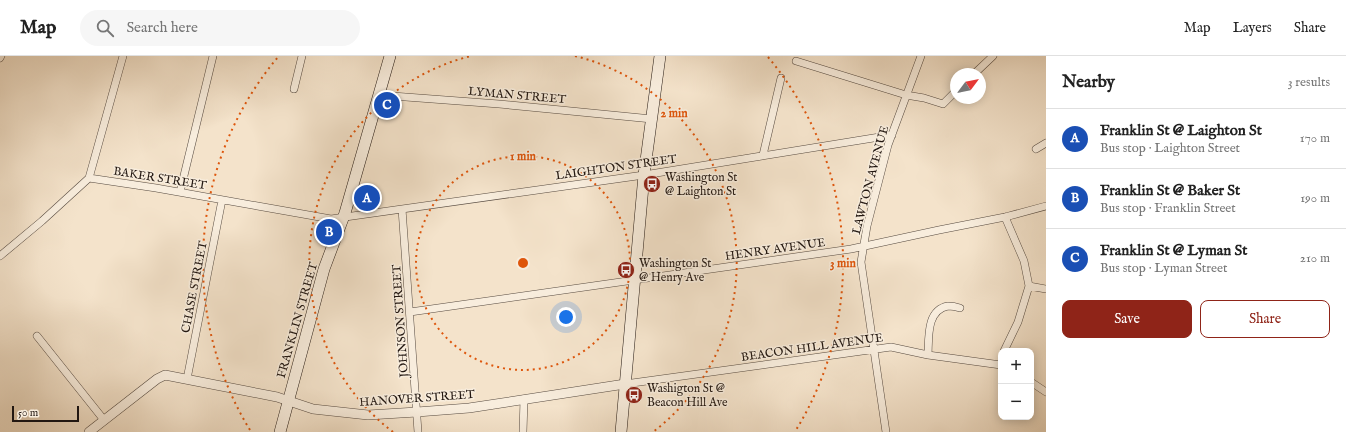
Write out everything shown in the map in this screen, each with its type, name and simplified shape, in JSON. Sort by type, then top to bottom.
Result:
[{"type":"main road","name":"FRANKLIN STREET","points":[[280,432],[324,269],[344,218],[390,56]]},
{"type":"main road","points":[[621,432],[644,175],[660,56]]},
{"type":"street","points":[[0,256],[42,221],[89,178],[123,56]]},
{"type":"street","points":[[180,192],[214,56]]},
{"type":"street","points":[[294,90],[302,56]]},
{"type":"street","name":"LAWTON AVENUE","points":[[886,432],[861,262],[869,218],[888,145],[921,56]]},
{"type":"street","points":[[980,68],[993,56]]},
{"type":"street","points":[[796,61],[906,96],[924,98],[943,104],[950,97]]},
{"type":"street","points":[[763,155],[781,78]]},
{"type":"street","name":"LYMAN STREET","points":[[379,95],[652,118]]},
{"type":"street","name":"LAIGHTON STREET","points":[[344,218],[644,175],[892,135]]},
{"type":"street","points":[[1036,149],[1046,143]]},
{"type":"street","name":"BAKER STREET","points":[[89,178],[180,192],[331,220],[344,218]]},
{"type":"street","name":"CHASE STREET","points":[[187,379],[222,200]]},
{"type":"street","name":"HENRY AVENUE","points":[[410,312],[844,250],[1005,217],[1046,206]]},
{"type":"street","name":"JOHNSON STREET","points":[[402,209],[418,432]]},
{"type":"street","points":[[1005,217],[1024,261],[1029,286],[1018,322],[1005,348]]},
{"type":"street","points":[[1029,286],[1046,289]]},
{"type":"street","points":[[928,355],[930,326],[933,315],[939,310],[948,306],[960,308]]},
{"type":"street","points":[[36,336],[104,420]]},
{"type":"street","name":"BEACON HILL AVENUE","points":[[625,384],[891,347],[928,355],[998,363]]},
{"type":"street","name":"HANOVER STREET","points":[[89,432],[159,377],[169,375],[277,397],[313,409],[368,415],[469,408],[625,384]]},
{"type":"street","points":[[1034,384],[1046,392]]},
{"type":"street","points":[[524,399],[524,432]]},
{"type":"place","name":"Franklin St @ Lyman St","points":[[387,105]]},
{"type":"place","name":"Washington St @ Laighton St","points":[[652,184]]},
{"type":"place","name":"Franklin St @ Laighton St","points":[[367,198]]},
{"type":"place","name":"Franklin St @ Baker St","points":[[329,232]]},
{"type":"place","name":"Washington St @ Henry Ave","points":[[626,270]]},
{"type":"place","name":"Washigton St @ Beacon Hill Ave","points":[[634,395]]}]
